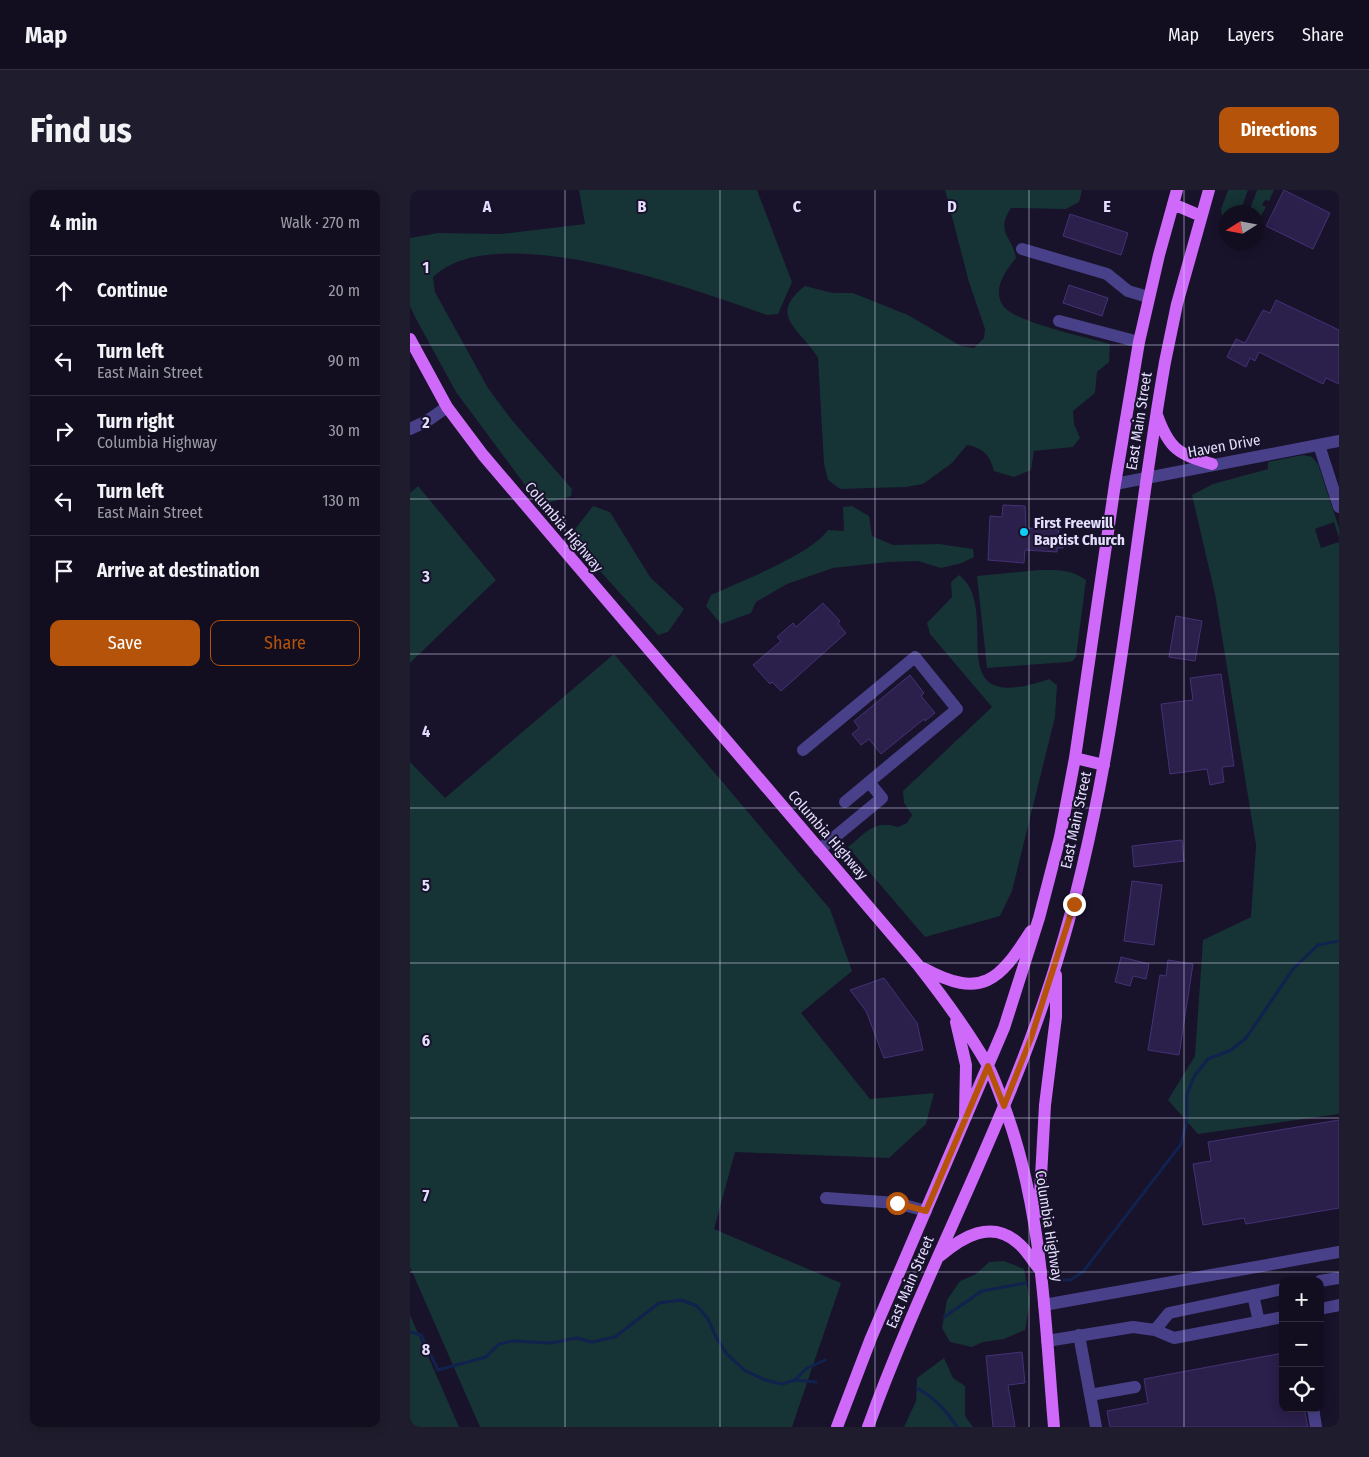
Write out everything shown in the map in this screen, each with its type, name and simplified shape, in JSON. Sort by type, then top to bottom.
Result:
[{"type":"main road","name":"East Main Street","points":[[837,1427],[871,1338],[988,1066],[1023,972],[1039,918],[1060,837],[1075,758],[1115,484],[1139,342],[1148,297],[1177,190]]},
{"type":"main road","name":"East Main Street","points":[[868,1427],[1031,1038],[1057,962],[1084,866],[1104,765],[1156,413],[1177,304],[1209,190]]},
{"type":"main road","points":[[1173,204],[1201,216]]},
{"type":"main road","name":"Columbia Highway","points":[[410,339],[447,407],[519,499],[918,965],[951,1006],[988,1066],[1021,1157],[1037,1234],[1054,1427]]},
{"type":"main road","points":[[1156,413],[1170,445],[1179,453],[1212,464]]},
{"type":"main road","points":[[1075,758],[1104,765]]},
{"type":"main road","points":[[918,965],[956,982],[985,981],[999,974],[1011,963],[1039,918]]},
{"type":"main road","points":[[1037,1234],[1045,1105],[1056,1017],[1057,962]]},
{"type":"main road","points":[[951,1006],[966,1065],[964,1124]]},
{"type":"main road","points":[[938,1257],[965,1236],[991,1232],[1005,1235],[1019,1243],[1041,1270]]},
{"type":"street","points":[[1022,249],[1107,274],[1128,291],[1148,297]]},
{"type":"street","points":[[1059,321],[1139,342]]},
{"type":"street","points":[[410,429],[447,407]]},
{"type":"street","name":"Haven Drive","points":[[1115,484],[1147,476],[1339,441]]},
{"type":"street","points":[[1319,445],[1339,507]]},
{"type":"street","points":[[803,750],[915,657],[957,709],[845,802]]},
{"type":"street","points":[[819,850],[882,798],[869,782]]},
{"type":"street","points":[[826,1198],[897,1203],[926,1211]]},
{"type":"street","points":[[1044,1305],[1339,1252]]},
{"type":"street","points":[[1324,1281],[1339,1278]]},
{"type":"street","points":[[1155,1330],[1169,1313],[1279,1290]]},
{"type":"street","points":[[1253,1295],[1259,1322]]},
{"type":"street","points":[[1324,1308],[1339,1306]]},
{"type":"street","points":[[1047,1341],[1133,1327],[1155,1330],[1174,1338],[1279,1318]]},
{"type":"street","points":[[1079,1335],[1096,1427]]},
{"type":"street","points":[[1090,1395],[1135,1387]]},
{"type":"street","points":[[1314,1412],[1316,1427]]},
{"type":"green space","points":[[579,190],[757,190],[792,282],[778,314],[767,315],[647,276],[597,264],[548,256],[502,254],[463,260],[433,277],[435,292],[488,388],[511,419],[572,489],[571,496],[548,503],[525,485],[456,392],[415,317],[410,306],[410,238],[438,233],[501,234],[585,224]]},
{"type":"green space","points":[[945,190],[1082,190],[1079,202],[1066,209],[1011,208],[1006,216],[1004,229],[1016,258],[1001,281],[999,288],[1000,301],[1011,313],[1037,324],[1110,344],[1109,362],[1097,372],[1095,393],[1073,411],[1074,424],[1080,438],[1073,447],[1034,451],[1031,470],[1014,477],[994,471],[988,457],[982,450],[967,445],[952,463],[923,484],[906,487],[840,489],[828,480],[824,464],[818,358],[791,323],[788,315],[788,306],[805,286],[833,293],[853,293],[908,315],[961,346],[974,348],[984,338],[985,329],[969,282]]},
{"type":"green space","points":[[1228,190],[1248,190],[1243,205],[1222,205]]},
{"type":"green space","points":[[1257,190],[1274,190],[1269,201],[1265,200],[1262,205],[1252,205]]},
{"type":"green space","points":[[1303,455],[1312,457],[1318,464],[1339,528],[1339,538],[1334,522],[1315,529],[1321,548],[1339,542],[1339,1114],[1198,1134],[1168,1100],[1195,1056],[1203,940],[1251,917],[1256,845],[1215,594],[1192,495],[1213,484],[1268,469],[1268,462]]},
{"type":"green space","points":[[418,486],[496,580],[410,663],[410,493]]},
{"type":"green space","points":[[593,506],[610,512],[650,577],[684,609],[668,632],[658,635],[569,537]]},
{"type":"green space","points":[[852,506],[869,516],[872,536],[893,545],[939,544],[973,549],[974,557],[962,563],[941,568],[918,561],[833,568],[787,584],[756,602],[751,613],[721,624],[706,606],[711,595],[791,558],[806,549],[828,530],[844,531],[843,507]]},
{"type":"green space","points":[[1039,570],[1070,572],[1086,580],[1076,657],[1073,661],[1068,662],[987,668],[977,576]]},
{"type":"green space","points":[[959,575],[971,591],[976,612],[978,655],[982,673],[993,685],[1014,687],[1049,679],[1057,685],[1055,717],[1012,891],[1000,916],[925,937],[848,847],[865,832],[876,826],[890,825],[898,827],[907,823],[912,815],[904,803],[903,791],[992,707],[930,634],[927,623],[952,597],[951,582]]},
{"type":"green space","points":[[614,654],[830,909],[852,971],[801,1013],[870,1099],[934,1093],[926,1124],[889,1158],[735,1152],[714,1229],[841,1283],[792,1427],[480,1427],[410,1267],[410,762],[445,798]]},
{"type":"green space","points":[[1004,1261],[1024,1269],[1030,1301],[1025,1330],[1004,1339],[983,1342],[972,1347],[950,1342],[942,1328],[947,1300],[960,1281],[976,1274],[989,1262]]},
{"type":"green space","points":[[410,1315],[459,1427],[410,1427]]},
{"type":"green space","points":[[944,1358],[953,1378],[965,1386],[965,1416],[973,1427],[904,1427],[916,1401],[917,1378]]},
{"type":"building","points":[[1284,190],[1330,213],[1313,249],[1266,226]]},
{"type":"building","points":[[1070,214],[1128,233],[1121,255],[1063,236]]},
{"type":"building","points":[[1069,285],[1108,298],[1102,316],[1063,303]]},
{"type":"building","points":[[1276,300],[1339,330],[1339,384],[1326,378],[1323,384],[1259,352],[1255,361],[1250,358],[1246,367],[1227,357],[1236,339],[1245,343],[1263,310],[1270,313]]},
{"type":"building","name":"First Freewill Baptist Church","points":[[1003,505],[1025,506],[1026,528],[1059,530],[1058,534],[1064,534],[1063,548],[1057,548],[1057,552],[1025,550],[1024,563],[988,560],[990,516],[1002,517]]},
{"type":"building","points":[[823,603],[840,621],[838,624],[846,633],[781,691],[772,682],[770,684],[753,665],[781,641],[777,637],[793,623],[796,627]]},
{"type":"building","points":[[1176,616],[1202,621],[1195,661],[1169,657]]},
{"type":"building","points":[[1221,674],[1234,766],[1222,767],[1224,782],[1210,785],[1207,769],[1170,774],[1161,704],[1193,700],[1190,678]]},
{"type":"building","points":[[910,675],[924,693],[921,696],[935,713],[925,721],[924,719],[881,754],[869,739],[861,745],[852,734],[859,728],[854,721]]},
{"type":"building","points":[[1182,840],[1184,861],[1134,867],[1132,846]]},
{"type":"building","points":[[1132,881],[1162,885],[1154,945],[1124,941]]},
{"type":"building","points":[[1121,957],[1149,964],[1146,979],[1133,976],[1130,986],[1115,982]]},
{"type":"building","points":[[1168,960],[1193,964],[1179,1055],[1148,1050],[1160,975],[1166,976]]},
{"type":"building","points":[[884,978],[917,1023],[923,1050],[884,1058],[866,1011],[850,990]]},
{"type":"building","points":[[1339,1120],[1339,1208],[1246,1224],[1244,1218],[1203,1225],[1193,1164],[1211,1161],[1208,1142]]},
{"type":"building","points":[[1022,1352],[1025,1383],[1008,1385],[1015,1427],[993,1427],[986,1356]]},
{"type":"building","points":[[1279,1354],[1279,1412],[1305,1412],[1308,1427],[1110,1427],[1107,1411],[1148,1403],[1144,1379]]},
{"type":"waterway","points":[[1058,1280],[1070,1280],[1083,1272],[1181,1144],[1187,1120],[1187,1094],[1195,1075],[1208,1059],[1231,1050],[1246,1038],[1293,969],[1318,945],[1339,941]]},
{"type":"waterway","points":[[944,1317],[982,1291],[1026,1283]]},
{"type":"waterway","points":[[410,1332],[421,1335],[438,1370],[486,1357],[499,1344],[513,1341],[551,1343],[577,1338],[592,1342],[615,1337],[659,1303],[682,1300],[697,1306],[708,1319],[726,1353],[744,1370],[765,1380],[782,1384],[795,1380],[807,1368],[825,1360]]},
{"type":"waterway","points":[[795,1380],[816,1382]]},
{"type":"waterway","points":[[917,1388],[939,1405],[957,1427]]},
{"type":"place","name":"First Freewill Baptist Church","points":[[1024,532]]},
{"type":"route","points":[[897,1203],[926,1211],[988,1066],[1004,1106],[1031,1038],[1057,962],[1074,904]]}]
